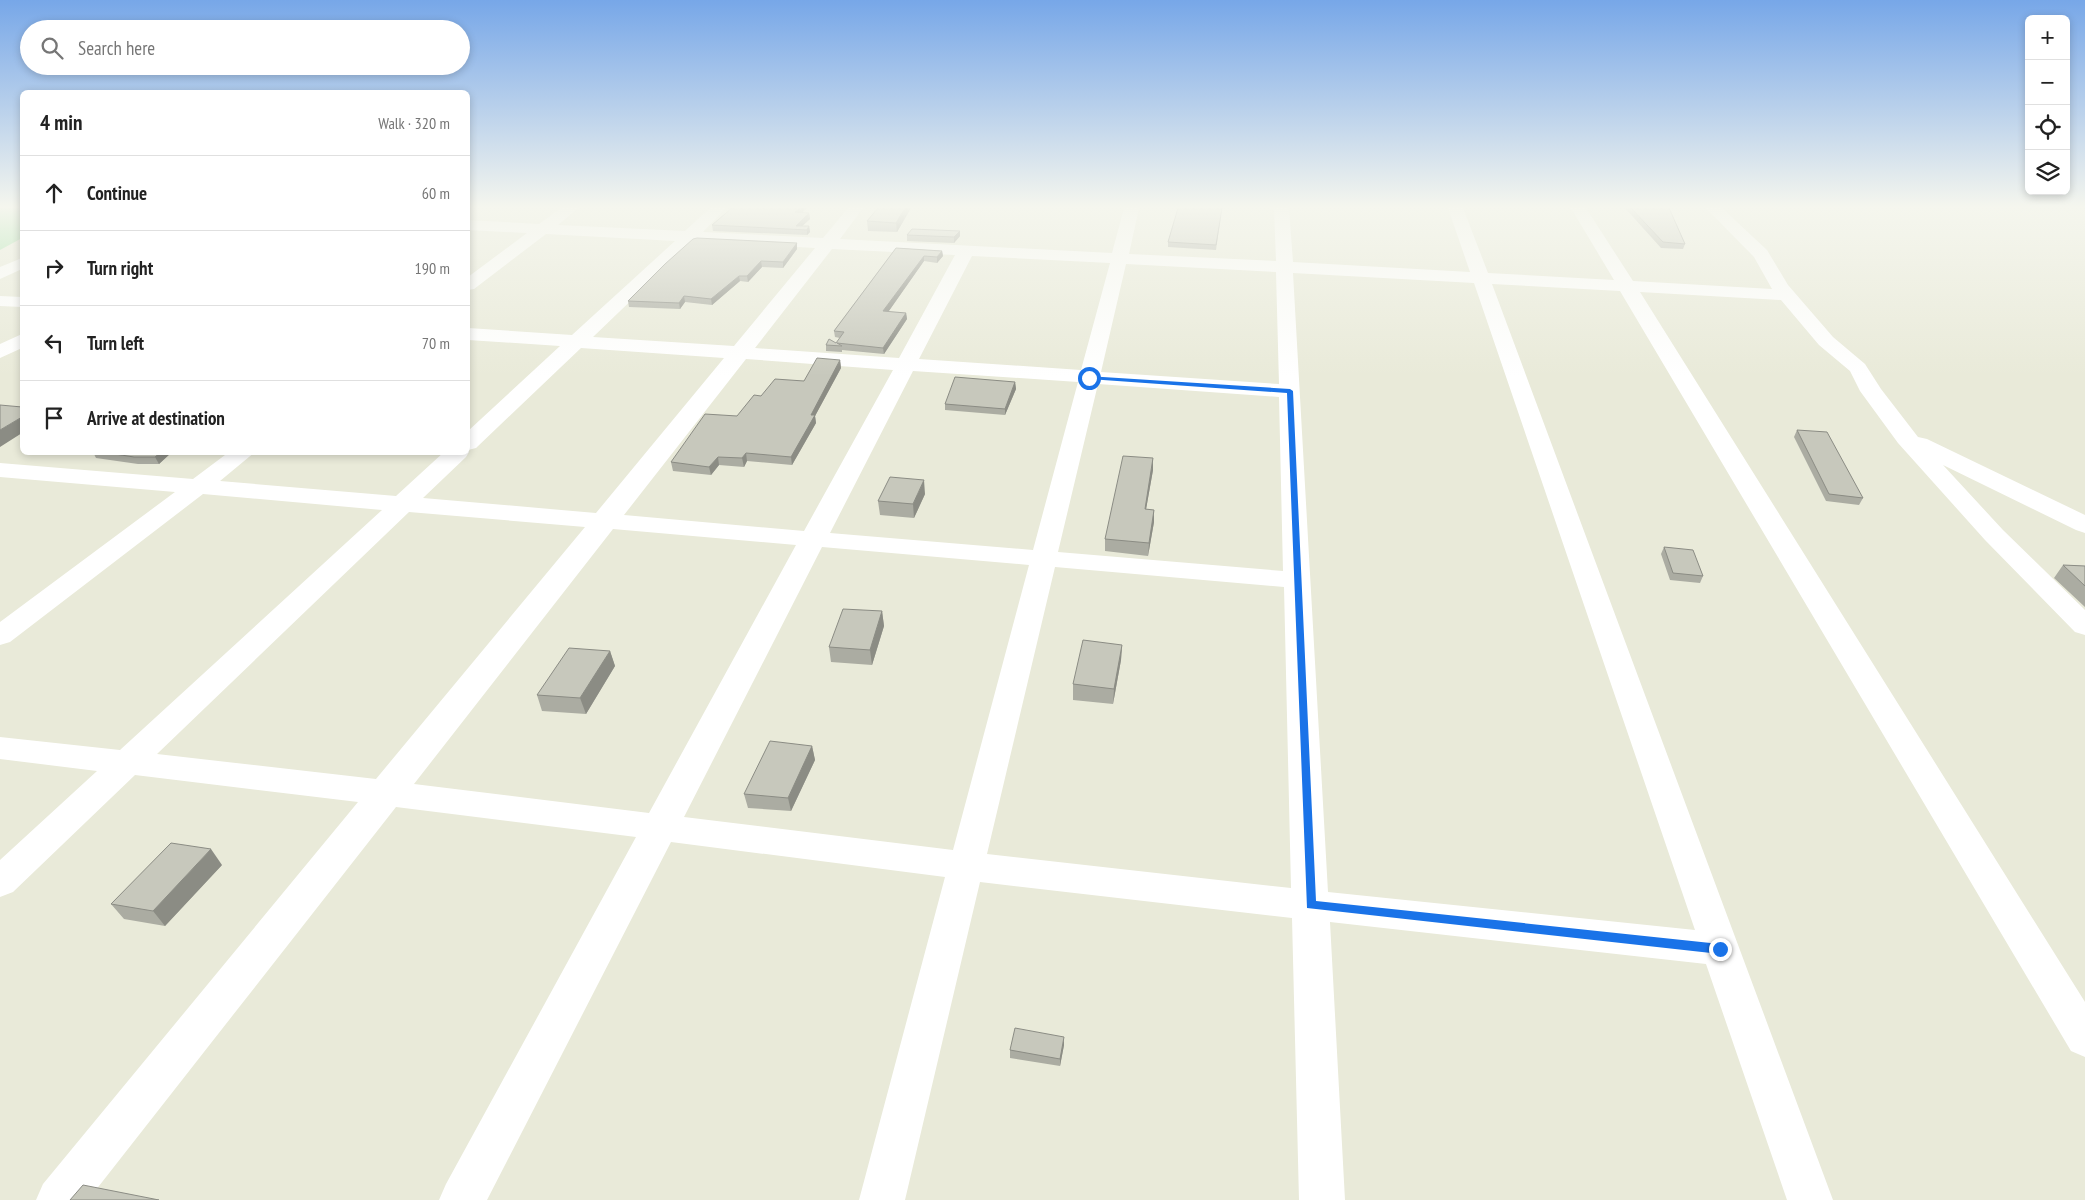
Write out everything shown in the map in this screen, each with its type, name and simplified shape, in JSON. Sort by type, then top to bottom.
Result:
[{"type":"street","points":[[0,274],[20,264]]},
{"type":"street","points":[[470,283],[496,264]]},
{"type":"street","points":[[470,441],[660,264]]},
{"type":"street","points":[[59,1200],[812,264]]},
{"type":"street","points":[[462,1200],[959,264]]},
{"type":"street","points":[[882,1200],[1118,264]]},
{"type":"street","points":[[1230,264],[1787,295]]},
{"type":"street","points":[[1285,264],[1322,1200]]},
{"type":"street","points":[[1476,264],[1810,1200]]},
{"type":"street","points":[[1613,264],[2085,1038]]},
{"type":"street","points":[[1767,264],[1780,287],[1826,341],[1858,368],[1871,391],[1906,438],[1994,535],[2085,626]]},
{"type":"street","points":[[0,301],[20,302]]},
{"type":"street","points":[[470,334],[1290,391]]},
{"type":"street","points":[[0,352],[20,341]]},
{"type":"street","points":[[1906,438],[2085,525]]},
{"type":"street","points":[[0,470],[22,455]]},
{"type":"street","points":[[0,636],[240,455]]},
{"type":"street","points":[[0,882],[455,455]]},
{"type":"street","points":[[0,470],[1297,580]]},
{"type":"street","points":[[0,748],[660,826],[966,865],[1310,905],[1720,949]]},
{"type":"building","points":[[665,264],[758,264],[747,276],[739,276],[711,299],[684,296],[679,303],[628,301]]},
{"type":"building","points":[[884,264],[918,264],[883,311],[906,313],[883,348],[837,343],[842,346],[826,345],[829,339],[836,343],[844,332],[834,331]]},
{"type":"building","points":[[817,358],[840,360],[811,415],[815,415],[791,457],[746,453],[742,458],[718,457],[709,467],[671,462],[705,414],[737,416],[754,395],[761,396],[775,379],[804,381]]},
{"type":"building","points":[[955,377],[1015,382],[1005,409],[945,404]]},
{"type":"building","points":[[0,405],[20,407],[20,418],[0,430]]},
{"type":"building","points":[[1797,430],[1827,432],[1863,498],[1829,494]]},
{"type":"building","points":[[121,455],[157,455],[155,457]]},
{"type":"building","points":[[1123,456],[1153,458],[1145,509],[1154,510],[1149,543],[1105,539]]},
{"type":"building","points":[[890,477],[924,480],[913,504],[878,501]]},
{"type":"building","points":[[1664,547],[1693,550],[1703,576],[1673,573]]},
{"type":"building","points":[[2063,565],[2085,566],[2085,586]]},
{"type":"building","points":[[843,609],[882,611],[870,650],[829,647]]},
{"type":"building","points":[[1083,640],[1122,645],[1114,689],[1073,684]]},
{"type":"building","points":[[569,648],[610,651],[580,698],[537,695]]},
{"type":"building","points":[[770,741],[812,746],[788,798],[744,794]]},
{"type":"building","points":[[171,843],[211,849],[153,911],[111,904]]},
{"type":"building","points":[[1015,1028],[1064,1037],[1060,1059],[1010,1050]]},
{"type":"building","points":[[83,1185],[159,1200],[70,1200]]},
{"type":"route","points":[[1089,378],[1290,391],[1310,905],[1720,949]]}]
